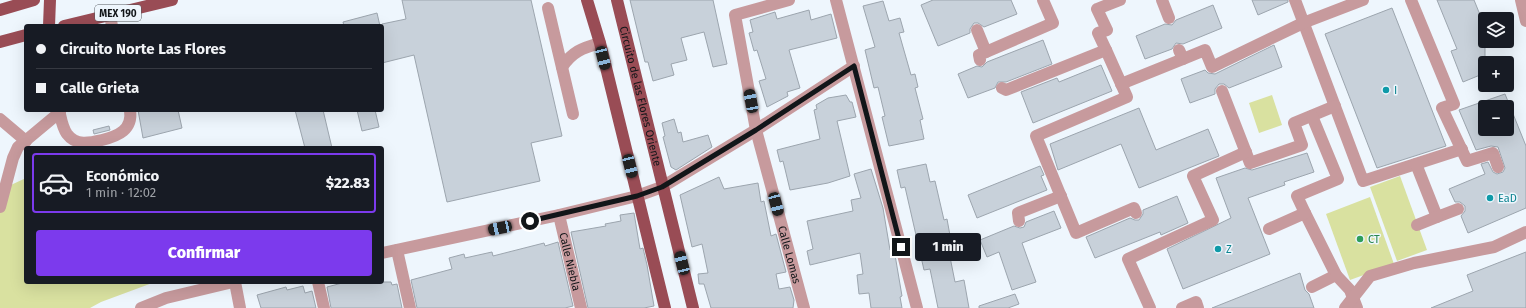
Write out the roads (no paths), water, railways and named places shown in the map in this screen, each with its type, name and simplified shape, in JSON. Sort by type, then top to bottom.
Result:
[{"type":"main road","points":[[0,10],[34,0]]},
{"type":"main road","points":[[49,24],[50,0]]},
{"type":"main road","name":"MEX 190","points":[[83,24],[111,21],[172,0]]},
{"type":"main road","points":[[587,0],[600,43],[665,308]]},
{"type":"main road","name":"Circuito de las Flores Oriente","points":[[617,0],[693,308]]},
{"type":"main road","points":[[0,42],[24,36]]},
{"type":"street","name":"Calle Lomas","points":[[789,0],[735,15],[756,130],[804,308]]},
{"type":"street","points":[[836,0],[917,308]]},
{"type":"street","points":[[977,30],[983,56],[1053,23],[1043,0]]},
{"type":"street","points":[[1120,0],[1097,10],[1107,30],[1098,33],[1127,97],[1073,114],[1036,136],[1076,233],[1134,208],[1136,213]]},
{"type":"street","points":[[1162,0],[1169,18]]},
{"type":"street","points":[[1295,0],[1363,181],[1462,149]]},
{"type":"street","points":[[1121,84],[1181,54],[1205,50],[1212,67],[1303,23],[1363,0]]},
{"type":"street","points":[[1411,0],[1454,104],[1442,108],[1467,161],[1493,153],[1498,167]]},
{"type":"street","points":[[1521,0],[1526,21]]},
{"type":"street","points":[[548,8],[573,114]]},
{"type":"street","points":[[562,67],[569,56],[584,48],[600,43]]},
{"type":"street","points":[[1002,88],[1006,90],[1106,50]]},
{"type":"street","points":[[384,252],[559,215],[637,196],[662,187],[756,130],[854,66]]},
{"type":"street","points":[[1222,91],[1250,163],[1302,145],[1294,123],[1335,106]]},
{"type":"street","points":[[0,207],[13,158],[18,147],[58,112]]},
{"type":"street","points":[[59,112],[63,127],[67,134],[72,139],[87,143],[117,136],[123,132],[130,120],[130,112]]},
{"type":"street","points":[[1312,116],[1338,179],[1297,196],[1336,275],[1350,290],[1357,308]]},
{"type":"street","points":[[0,119],[26,141]]},
{"type":"street","points":[[1150,308],[1128,259],[1213,220],[1194,176],[1246,152]]},
{"type":"street","points":[[1416,164],[1437,217]]},
{"type":"street","points":[[1018,213],[1061,196]]},
{"type":"street","points":[[1417,225],[1458,209]]},
{"type":"street","points":[[1269,229],[1305,213]]},
{"type":"street","name":"Calle Niebla","points":[[559,215],[581,308]]},
{"type":"street","points":[[1345,308],[1370,276],[1414,263],[1494,247],[1526,232]]},
{"type":"street","points":[[397,250],[410,308]]},
{"type":"street","points":[[1312,287],[1336,275]]},
{"type":"street","points":[[141,308],[166,298],[226,284]]},
{"type":"street","points":[[234,284],[240,308]]},
{"type":"street","points":[[318,284],[324,308]]},
{"type":"street","points":[[1182,308],[1196,302],[1198,308]]},
{"type":"place","name":"I","points":[[1386,90]]},
{"type":"place","name":"EaD","points":[[1490,198]]},
{"type":"place","name":"CT","points":[[1360,239]]},
{"type":"place","name":"Z","points":[[1218,249]]}]
